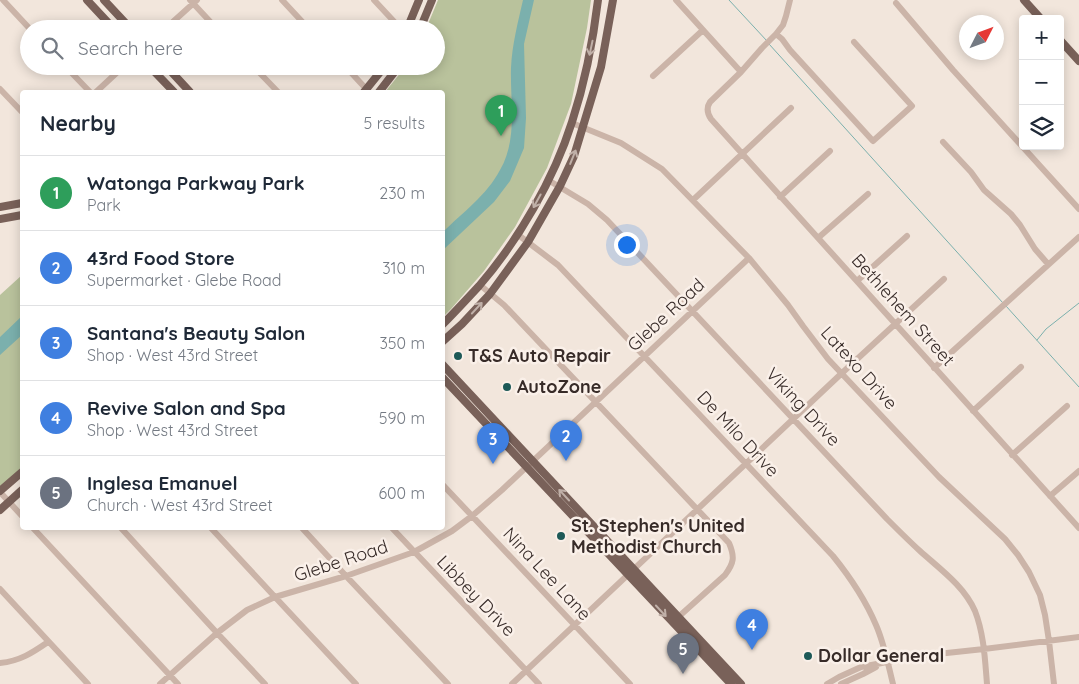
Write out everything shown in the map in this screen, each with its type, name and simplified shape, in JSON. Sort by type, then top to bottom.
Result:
[{"type":"main road","points":[[87,0],[106,20]]},
{"type":"main road","points":[[104,0],[123,20]]},
{"type":"main road","points":[[411,20],[419,0]]},
{"type":"main road","points":[[424,20],[432,0]]},
{"type":"main road","points":[[445,322],[480,285],[517,234],[548,180],[572,123],[593,37],[598,0]]},
{"type":"main road","points":[[445,339],[490,294],[528,242],[560,186],[574,156],[584,127],[601,67],[613,0]]},
{"type":"main road","points":[[1024,0],[1037,15]]},
{"type":"main road","points":[[1064,44],[1079,61]]},
{"type":"main road","points":[[158,75],[172,90]]},
{"type":"main road","points":[[174,75],[188,90]]},
{"type":"main road","points":[[368,90],[379,75]]},
{"type":"main road","points":[[381,90],[392,75]]},
{"type":"main road","points":[[0,207],[20,203]]},
{"type":"main road","points":[[0,219],[20,215]]},
{"type":"main road","points":[[445,367],[466,389],[526,467],[580,518]]},
{"type":"main road","points":[[445,380],[460,397],[489,420],[532,461],[580,518],[722,669],[741,684]]},
{"type":"main road","points":[[460,397],[466,389]]},
{"type":"main road","points":[[0,491],[20,474]]},
{"type":"main road","points":[[0,510],[20,492]]},
{"type":"main road","points":[[722,669],[731,684]]},
{"type":"street","points":[[3,0],[22,20]]},
{"type":"street","points":[[282,0],[301,20]]},
{"type":"street","points":[[374,0],[392,20]]},
{"type":"street","points":[[676,0],[741,72],[783,25],[788,1]]},
{"type":"street","points":[[174,20],[194,1],[210,20]]},
{"type":"street","points":[[896,3],[953,70],[1079,209]]},
{"type":"street","points":[[654,76],[703,30]]},
{"type":"street","points":[[774,36],[782,39],[873,141],[912,106],[854,42]]},
{"type":"street","name":"Bethlehem Street","points":[[741,72],[708,105],[707,110],[711,119],[1079,528]]},
{"type":"street","points":[[74,75],[88,90]]},
{"type":"street","points":[[98,90],[114,75]]},
{"type":"street","points":[[262,75],[276,90]]},
{"type":"street","points":[[353,75],[365,90]]},
{"type":"street","points":[[0,89],[20,110]]},
{"type":"street","points":[[693,200],[791,108]]},
{"type":"street","name":"Latexo Drive","points":[[572,123],[621,142],[662,169],[749,258],[788,305],[828,359],[939,477],[998,532],[1018,554],[1040,595],[1045,615],[1054,684]]},
{"type":"street","points":[[943,142],[971,172],[984,190],[1020,225],[1035,250],[1048,264]]},
{"type":"street","points":[[780,196],[830,151]]},
{"type":"street","name":"Viking Drive","points":[[548,180],[588,204],[607,220],[887,519],[954,582],[966,596],[975,611],[981,632],[988,684]]},
{"type":"street","points":[[818,238],[868,194]]},
{"type":"street","name":"De Milo Drive","points":[[517,234],[558,264],[833,556],[863,599],[876,625],[884,663],[893,684]]},
{"type":"street","points":[[857,282],[907,236]]},
{"type":"street","points":[[934,368],[1079,237]]},
{"type":"street","name":"Glebe Road","points":[[160,684],[217,633],[247,610],[275,598],[414,552],[452,531],[510,482],[749,258]]},
{"type":"street","points":[[512,684],[944,279]]},
{"type":"street","points":[[480,285],[504,305],[729,543],[733,552],[731,567],[725,575],[676,620]]},
{"type":"street","points":[[973,411],[1021,367]]},
{"type":"street","points":[[1012,455],[1066,406]]},
{"type":"street","points":[[1050,496],[1079,471]]},
{"type":"street","name":"Nina Lee Lane","points":[[445,487],[630,684]]},
{"type":"street","points":[[0,491],[20,514]]},
{"type":"street","points":[[35,530],[178,684]]},
{"type":"street","points":[[123,530],[265,684]]},
{"type":"street","points":[[213,530],[356,684]]},
{"type":"street","points":[[304,530],[448,684]]},
{"type":"street","name":"Libbey Drive","points":[[394,530],[539,684]]},
{"type":"street","points":[[0,589],[88,684]]},
{"type":"street","points":[[827,684],[863,674],[884,663],[928,655],[1079,637]]},
{"type":"street","points":[[0,663],[17,660],[48,642]]},
{"type":"green space","points":[[438,0],[591,0],[571,104],[547,168],[515,227],[484,271],[445,315],[445,90],[387,90],[399,75],[445,75],[445,20],[430,20]]},
{"type":"green space","points":[[20,277],[20,471],[0,487],[0,295]]},
{"type":"water","points":[[523,0],[534,0],[524,44],[526,118],[524,148],[510,181],[494,202],[445,248],[445,230],[488,188],[506,158],[511,133],[512,59]]},
{"type":"water","points":[[20,318],[20,337],[0,355],[0,337]]},
{"type":"waterway","points":[[729,0],[767,41]]},
{"type":"waterway","points":[[769,44],[1003,303]]},
{"type":"waterway","points":[[1037,340],[1046,329],[1079,303]]},
{"type":"waterway","points":[[1006,306],[1079,387]]},
{"type":"place","name":"Watonga Parkway Park","points":[[501,136]]},
{"type":"place","name":"T&S Auto Repair","points":[[458,356]]},
{"type":"place","name":"AutoZone","points":[[507,387]]},
{"type":"place","name":"43rd Food Store","points":[[566,461]]},
{"type":"place","name":"Santana's Beauty Salon","points":[[493,464]]},
{"type":"place","name":"St. Stephen's United Methodist Church","points":[[561,536]]},
{"type":"place","name":"Revive Salon and Spa","points":[[752,650]]},
{"type":"place","name":"Dollar General","points":[[808,656]]},
{"type":"place","name":"Inglesa Emanuel","points":[[683,674]]}]
